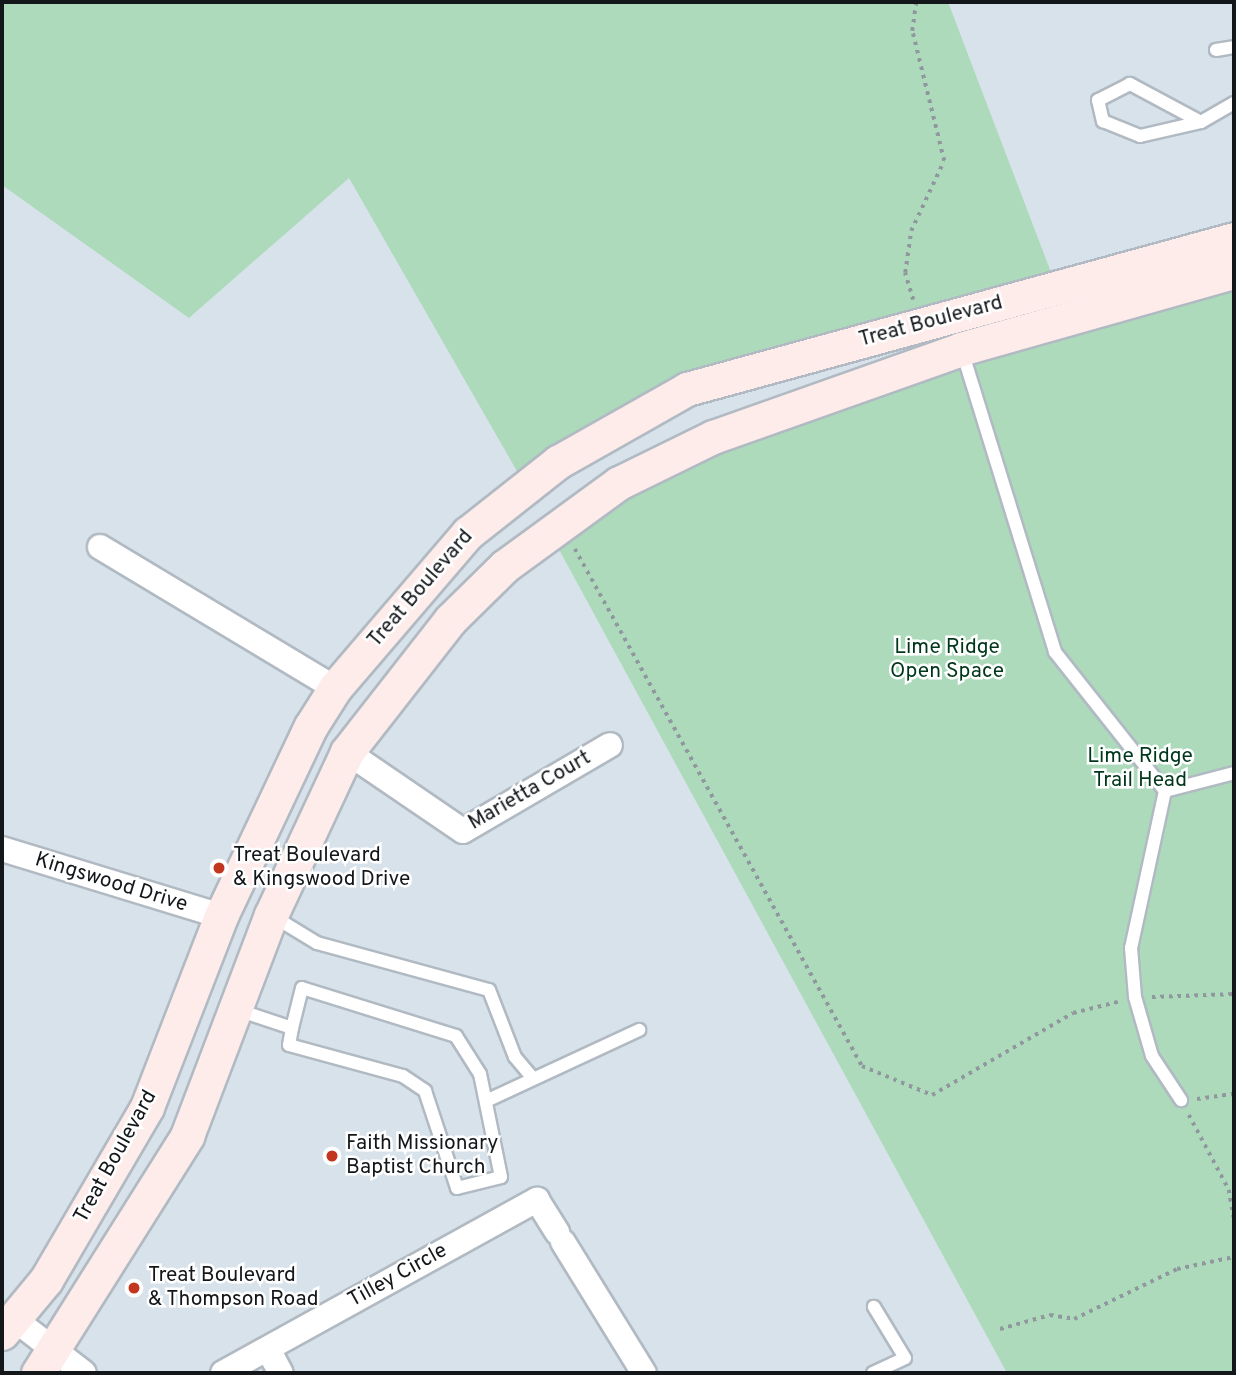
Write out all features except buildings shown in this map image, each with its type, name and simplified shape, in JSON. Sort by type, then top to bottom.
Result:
[{"type":"main road","name":"Treat Boulevard","points":[[8,1326],[46,1280],[147,1107],[221,916],[335,688],[468,533],[558,462],[687,389],[1234,239]]},
{"type":"main road","name":"Treat Boulevard","points":[[47,1363],[187,1136],[271,915],[344,758],[450,620],[505,566],[619,483],[713,438],[961,349],[1234,272]]},
{"type":"main road","points":[[221,916],[241,913],[293,810],[344,758]]},
{"type":"main road","points":[[202,1096],[201,1046],[233,961],[230,927],[221,916]]},
{"type":"street","points":[[100,547],[335,688]]},
{"type":"street","name":"Marietta Court","points":[[344,758],[463,831],[610,745]]},
{"type":"street","name":"Kingswood Drive","points":[[2,849],[221,916]]},
{"type":"street","name":"Tilley Circle","points":[[223,1373],[537,1200],[644,1373]]},
{"type":"street","points":[[8,1326],[47,1363],[84,1373]]},
{"type":"street","points":[[268,1349],[281,1373]]},
{"type":"lane","points":[[1216,50],[1234,47]]},
{"type":"lane","points":[[1201,122],[1130,84],[1098,100],[1102,121],[1116,132],[1140,136],[1201,122],[1234,103]]},
{"type":"lane","points":[[961,349],[1055,652],[1165,791]]},
{"type":"lane","points":[[1165,791],[1234,773]]},
{"type":"lane","points":[[1165,791],[1132,925],[1135,997],[1152,1056],[1181,1100]]},
{"type":"lane","points":[[271,915],[317,943],[489,990],[515,1056],[532,1077]]},
{"type":"lane","points":[[302,988],[456,1036],[480,1074],[501,1177],[457,1188],[425,1091],[403,1076],[289,1045],[292,1028],[302,988]]},
{"type":"lane","points":[[234,1009],[292,1028]]},
{"type":"lane","points":[[486,1101],[532,1077],[639,1030]]},
{"type":"lane","points":[[873,1373],[905,1358],[874,1307]]},
{"type":"path","points":[[916,2],[912,31],[944,161],[911,232],[905,273],[920,325]]},
{"type":"path","points":[[561,525],[862,1066],[932,1095],[1073,1013],[1135,997],[1234,994]]},
{"type":"path","points":[[1234,1094],[1181,1100],[1216,1160],[1234,1217]]},
{"type":"path","points":[[1000,1329],[1050,1315],[1074,1319],[1177,1269],[1234,1257]]},
{"type":"green space","points":[[2,2],[948,2],[1057,288],[687,389],[526,487],[349,178],[189,318],[2,185]]},
{"type":"green space","name":"Lime Ridge Open Space","points":[[1234,272],[1234,1373],[1007,1373],[550,533],[619,483]]},
{"type":"place","name":"Treat Boulevard & Kingswood Drive","points":[[219,868]]},
{"type":"place","name":"Faith Missionary Baptist Church","points":[[332,1156]]},
{"type":"place","name":"Treat Boulevard & Thompson Road","points":[[134,1288]]},
{"type":"park label","name":"Lime Ridge Trail Head","points":[[1140,769]]}]
